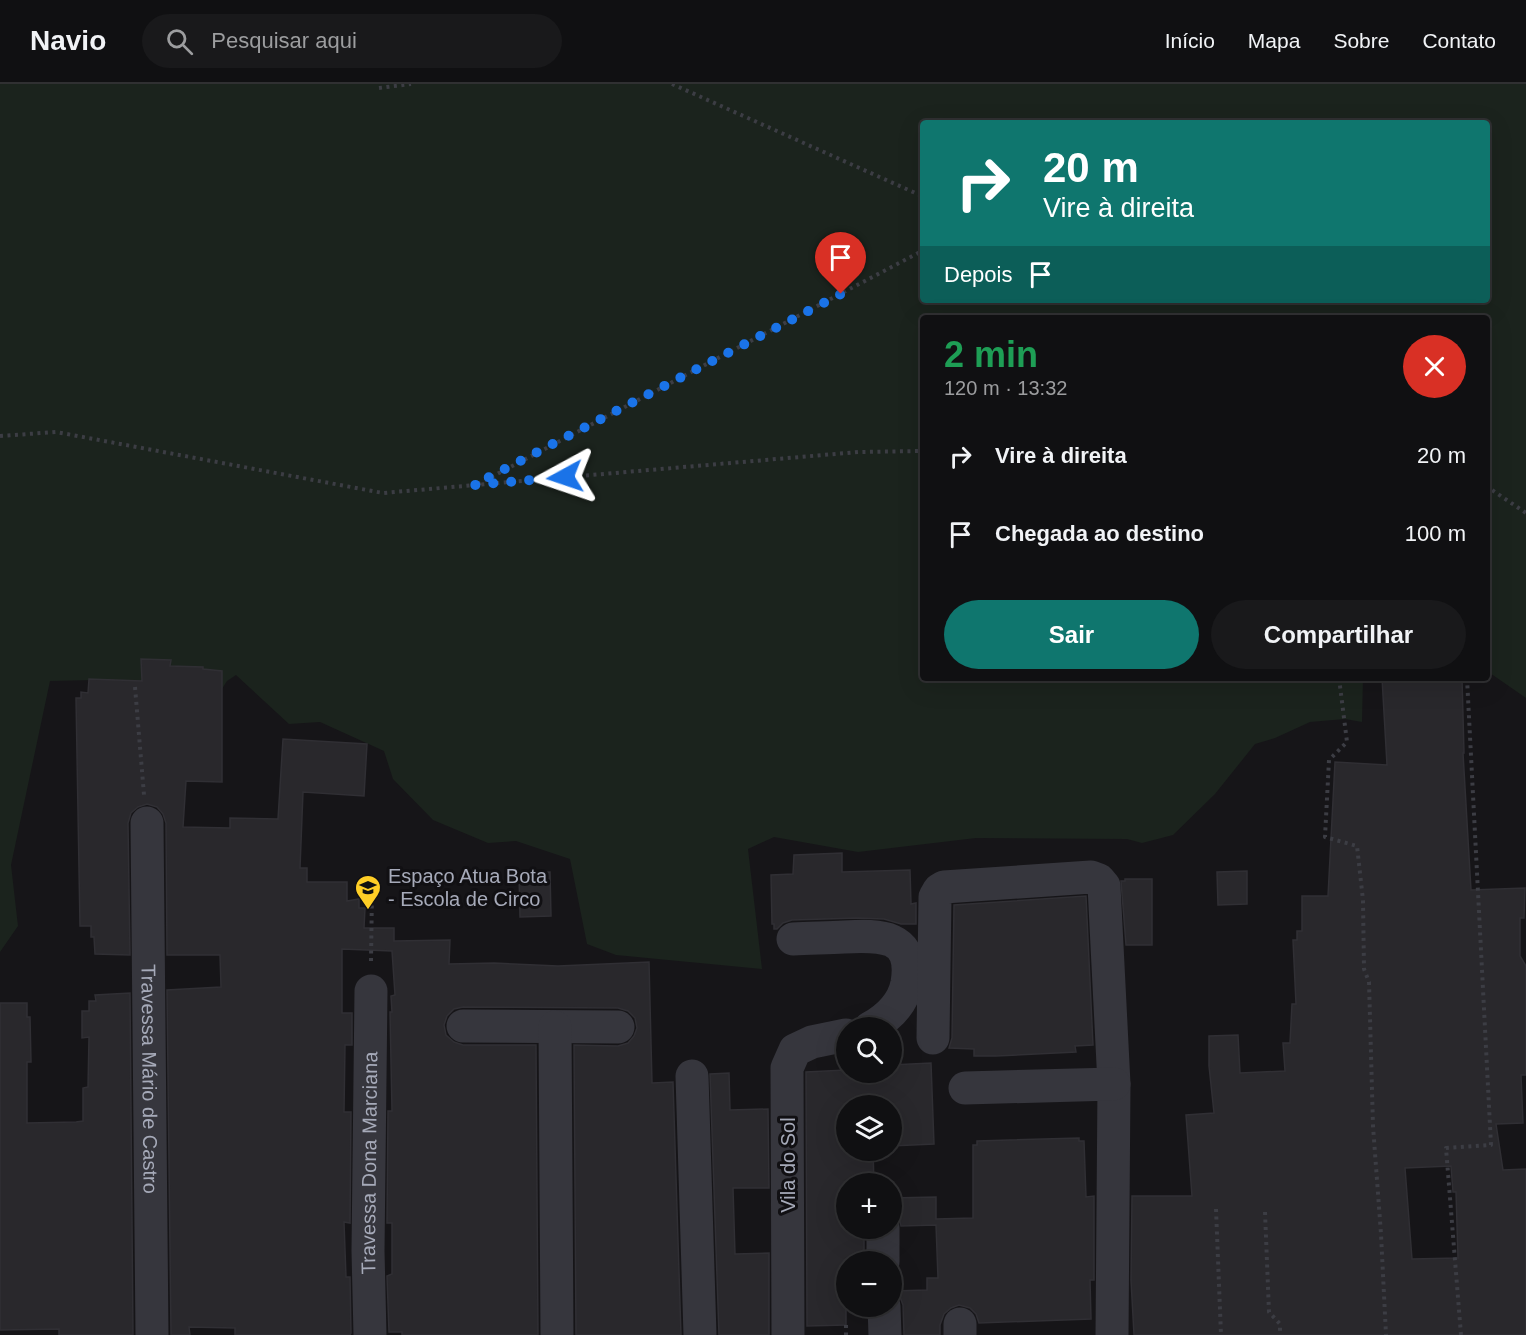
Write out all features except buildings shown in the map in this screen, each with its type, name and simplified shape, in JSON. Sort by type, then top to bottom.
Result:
[{"type":"street","name":"Travessa Mário de Castro","points":[[147,823],[152,1335]]},
{"type":"street","points":[[933,1038],[935,897],[939,890],[944,887],[1091,877],[1104,886],[1114,1084],[1112,1335]]},
{"type":"street","points":[[792,939],[877,935],[895,942],[908,960],[906,989],[900,1002],[885,1017]]},
{"type":"street","name":"Travessa Dona Marciana","points":[[370,1335],[368,1251],[371,991]]},
{"type":"street","points":[[463,1026],[618,1027]]},
{"type":"street","points":[[555,1026],[557,1335]]},
{"type":"street","name":"Vila do Sol","points":[[788,1335],[787,1068],[795,1050],[812,1042],[836,1037]]},
{"type":"street","points":[[692,1076],[700,1335]]},
{"type":"street","points":[[965,1088],[1114,1084]]},
{"type":"street","points":[[884,1317],[885,1335]]},
{"type":"path","points":[[379,88],[411,84]]},
{"type":"path","points":[[672,84],[920,195]]},
{"type":"path","points":[[474,485],[920,252]]},
{"type":"path","points":[[0,436],[56,432],[383,493],[858,452],[920,451]]},
{"type":"path","points":[[1490,489],[1526,513]]},
{"type":"path","points":[[1339,681],[1347,742],[1329,760],[1325,837],[1357,846],[1363,900],[1364,969],[1369,982],[1372,1126],[1386,1335]]},
{"type":"path","points":[[1461,1335],[1446,1148],[1491,1145],[1467,681]]},
{"type":"path","points":[[135,687],[147,823]]},
{"type":"path","points":[[371,991],[372,891]]},
{"type":"path","points":[[1216,1209],[1221,1335]]},
{"type":"path","points":[[1265,1212],[1269,1312],[1280,1324],[1280,1335]]},
{"type":"path","points":[[846,1325],[846,1335]]},
{"type":"shaded area","points":[[0,84],[1526,84],[1526,698],[1490,673],[1490,315],[920,315],[920,681],[1363,681],[1362,722],[1345,719],[1310,722],[1275,738],[1255,744],[1215,794],[1173,835],[1142,843],[1127,839],[976,838],[858,852],[774,837],[748,849],[762,969],[616,955],[587,944],[570,859],[516,841],[488,843],[433,820],[393,779],[384,751],[320,722],[289,724],[236,675],[227,681],[218,695],[95,680],[50,681],[11,865],[18,926],[0,952]]},
{"type":"place","name":"Espaço Atua Bota - Escola de Circo","points":[[368,911]]},
{"type":"route","points":[[565,477],[474,485],[841,294]]}]
